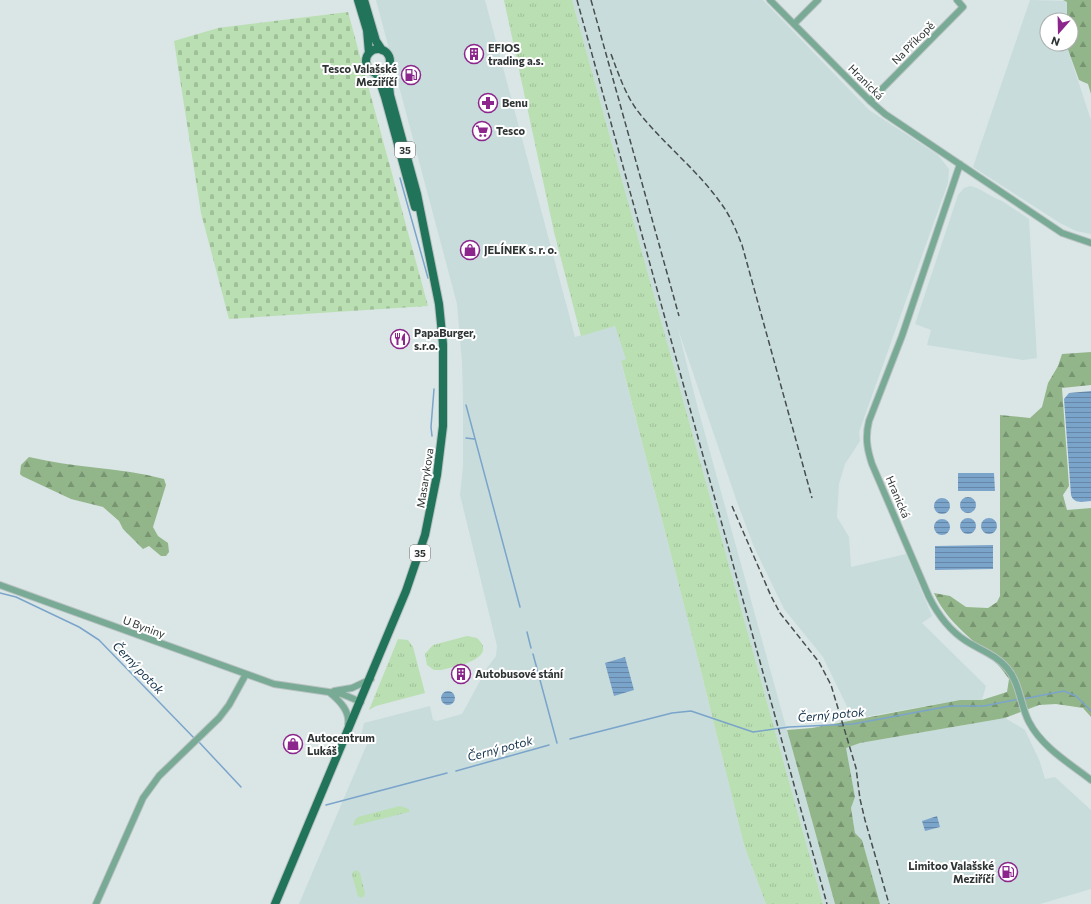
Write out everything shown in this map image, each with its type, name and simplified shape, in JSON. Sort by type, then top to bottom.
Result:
[{"type":"main road","name":"Masarykova","points":[[358,0],[367,30],[369,53],[367,64],[378,76],[385,97],[427,246]]},
{"type":"main road","name":"Masarykova","points":[[361,702],[392,628],[420,554],[430,515],[443,426],[443,344],[439,304],[417,194],[390,96],[387,69],[390,58],[376,41],[364,0]]},
{"type":"main road","points":[[369,53],[375,50],[382,50]]},
{"type":"main road","points":[[374,72],[381,73],[387,69]]},
{"type":"main road","name":"35","points":[[276,904],[347,732],[361,702]]},
{"type":"street","name":"Hranická","points":[[770,0],[870,101],[885,114],[1062,233],[1091,243]]},
{"type":"street","points":[[794,24],[818,0]]},
{"type":"street","name":"Na Příkopě","points":[[870,101],[963,7],[957,0]]},
{"type":"street","name":"Hranická","points":[[960,164],[902,336],[869,421],[867,442],[872,464],[942,620],[959,636],[1001,662],[1012,674],[1029,722],[1039,738],[1091,780]]},
{"type":"street","name":"U Byniny","points":[[0,585],[246,674],[286,686],[329,692]]},
{"type":"street","points":[[96,904],[143,798],[159,776],[229,705],[246,674]]},
{"type":"street","points":[[329,692],[352,688],[371,679]]},
{"type":"street","points":[[329,692],[342,694],[361,702]]},
{"type":"street","points":[[329,692],[338,699],[347,712],[349,717],[347,732]]},
{"type":"shaded area","points":[[376,0],[485,0],[575,337],[615,326],[627,360],[621,362],[700,667],[744,845],[766,904],[299,904],[367,744],[360,740],[364,723],[430,706],[433,720],[437,721],[462,714],[487,668],[496,656],[497,646],[460,495],[463,466],[463,403],[462,362],[457,304]]},
{"type":"shaded area","points":[[572,0],[763,0],[869,110],[938,155],[949,169],[948,183],[859,432],[860,441],[845,464],[839,484],[837,517],[849,537],[851,567],[906,554],[932,616],[922,623],[986,686],[982,700],[960,700],[853,719],[823,657],[784,609],[754,547],[737,502],[678,329],[697,405],[835,904],[823,904]]},
{"type":"shaded area","points":[[1030,0],[1067,1],[1067,12],[1039,12],[1039,52],[1069,52],[1091,120],[1091,234],[1076,231],[1060,223],[973,167]]},
{"type":"shaded area","points":[[970,186],[1002,201],[1029,219],[1037,358],[1023,360],[927,345],[931,330],[915,324],[958,195],[964,188]]},
{"type":"shaded area","points":[[1005,718],[1025,730],[1040,762],[1045,779],[1055,777],[1091,810],[1091,889],[1040,904],[880,904],[862,840],[855,833],[851,808],[855,797],[845,748],[860,743]]},
{"type":"green space","points":[[504,0],[572,0],[823,904],[766,904],[744,845],[621,361],[626,359],[615,326],[581,336],[554,232]]},
{"type":"green space","points":[[1063,0],[1091,0],[1091,94],[1088,84],[1079,80],[1069,52],[1079,52],[1079,12],[1067,12],[1067,2]]},
{"type":"green space","points":[[348,12],[428,306],[229,319],[201,213],[174,41],[218,28]]},
{"type":"green space","points":[[1091,352],[1091,385],[1062,388],[1069,486],[1063,495],[1067,510],[1091,508],[1091,717],[1083,708],[1056,704],[1039,705],[1005,718],[860,743],[846,748],[855,797],[851,808],[855,833],[862,840],[880,904],[835,904],[787,730],[812,728],[960,700],[982,700],[1007,692],[1009,679],[1000,667],[949,617],[934,593],[950,596],[966,607],[988,608],[997,602],[1000,596],[1000,415],[1030,418],[1042,407],[1048,383],[1058,366],[1062,354]]},
{"type":"green space","points":[[29,457],[46,461],[130,472],[164,479],[166,485],[153,527],[158,536],[168,543],[169,552],[166,556],[161,556],[149,546],[143,549],[123,529],[119,521],[103,507],[71,499],[22,476],[20,474],[21,465]]},
{"type":"green space","points":[[467,636],[477,638],[483,645],[483,651],[479,657],[464,664],[441,670],[434,670],[427,665],[425,654],[433,645]]},
{"type":"green space","points":[[398,639],[408,640],[413,647],[425,693],[376,706],[369,710]]},
{"type":"green space","points":[[400,806],[409,809],[409,812],[353,826],[358,817]]},
{"type":"green space","points":[[356,870],[360,873],[365,894],[362,898],[358,896],[352,875]]},
{"type":"water","points":[[1091,391],[1091,501],[1079,502],[1074,500],[1071,495],[1064,399],[1069,393]]},
{"type":"water","points":[[958,473],[994,473],[995,491],[958,491]]},
{"type":"water","points":[[968,497],[975,502],[976,505],[971,512],[968,513],[961,508],[960,505],[965,498]]},
{"type":"water","points":[[942,498],[949,503],[950,506],[945,513],[942,514],[935,509],[934,506],[939,499]]},
{"type":"water","points":[[968,518],[975,523],[976,526],[971,533],[968,534],[961,529],[960,526],[965,519]]},
{"type":"water","points":[[989,518],[996,523],[997,526],[992,533],[989,534],[982,529],[981,526],[986,519]]},
{"type":"water","points":[[942,519],[949,524],[950,527],[945,534],[942,535],[935,530],[934,527],[939,520]]},
{"type":"water","points":[[993,545],[993,569],[935,570],[935,546]]},
{"type":"water","points":[[625,657],[634,690],[614,696],[605,663]]},
{"type":"water","points":[[445,691],[451,691],[455,695],[455,701],[451,705],[445,705],[441,701],[441,695]]},
{"type":"water","points":[[937,816],[940,827],[925,831],[922,821]]},
{"type":"waterway","points":[[400,178],[428,278]]},
{"type":"waterway","points":[[432,436],[431,427],[434,389]]},
{"type":"waterway","points":[[466,405],[520,607]]},
{"type":"waterway","points":[[466,438],[474,439]]},
{"type":"waterway","name":"Černý potok","points":[[0,593],[16,597],[79,627],[99,640],[195,739]]},
{"type":"waterway","points":[[527,632],[531,648]]},
{"type":"waterway","points":[[533,654],[557,743]]},
{"type":"waterway","name":"Černý potok","points":[[1023,699],[1064,691],[1076,696],[1091,711]]},
{"type":"waterway","name":"Černý potok","points":[[570,739],[672,713],[691,711],[753,732],[789,727],[853,724],[950,706],[984,706],[1019,699]]},
{"type":"waterway","name":"Černý potok","points":[[198,741],[241,787]]},
{"type":"waterway","name":"Černý potok","points":[[456,771],[549,745]]},
{"type":"waterway","name":"Černý potok","points":[[326,805],[447,773]]},
{"type":"railway","points":[[577,0],[827,904]]},
{"type":"railway","points":[[591,0],[679,316]]},
{"type":"railway","points":[[611,54],[623,86],[635,107],[711,190],[724,207],[735,228],[742,245],[812,498]]},
{"type":"railway","points":[[732,506],[771,596],[780,613],[819,662],[831,685],[856,768],[860,799],[865,820],[889,904]]},
{"type":"place","name":"EFIOS trading a.s.","points":[[474,54]]},
{"type":"place","name":"Tesco Valašské Meziříčí","points":[[411,75]]},
{"type":"place","name":"Benu","points":[[488,103]]},
{"type":"place","name":"Tesco","points":[[482,131]]},
{"type":"place","name":"JELÍNEK s. r. o.","points":[[470,250]]},
{"type":"place","name":"PapaBurger, s.r.o.","points":[[400,339]]},
{"type":"place","name":"Autobusové stání","points":[[461,674]]},
{"type":"place","name":"Autocentrum Lukáš","points":[[293,744]]},
{"type":"place","name":"Limitoo Valašské Meziříčí","points":[[1008,872]]}]
